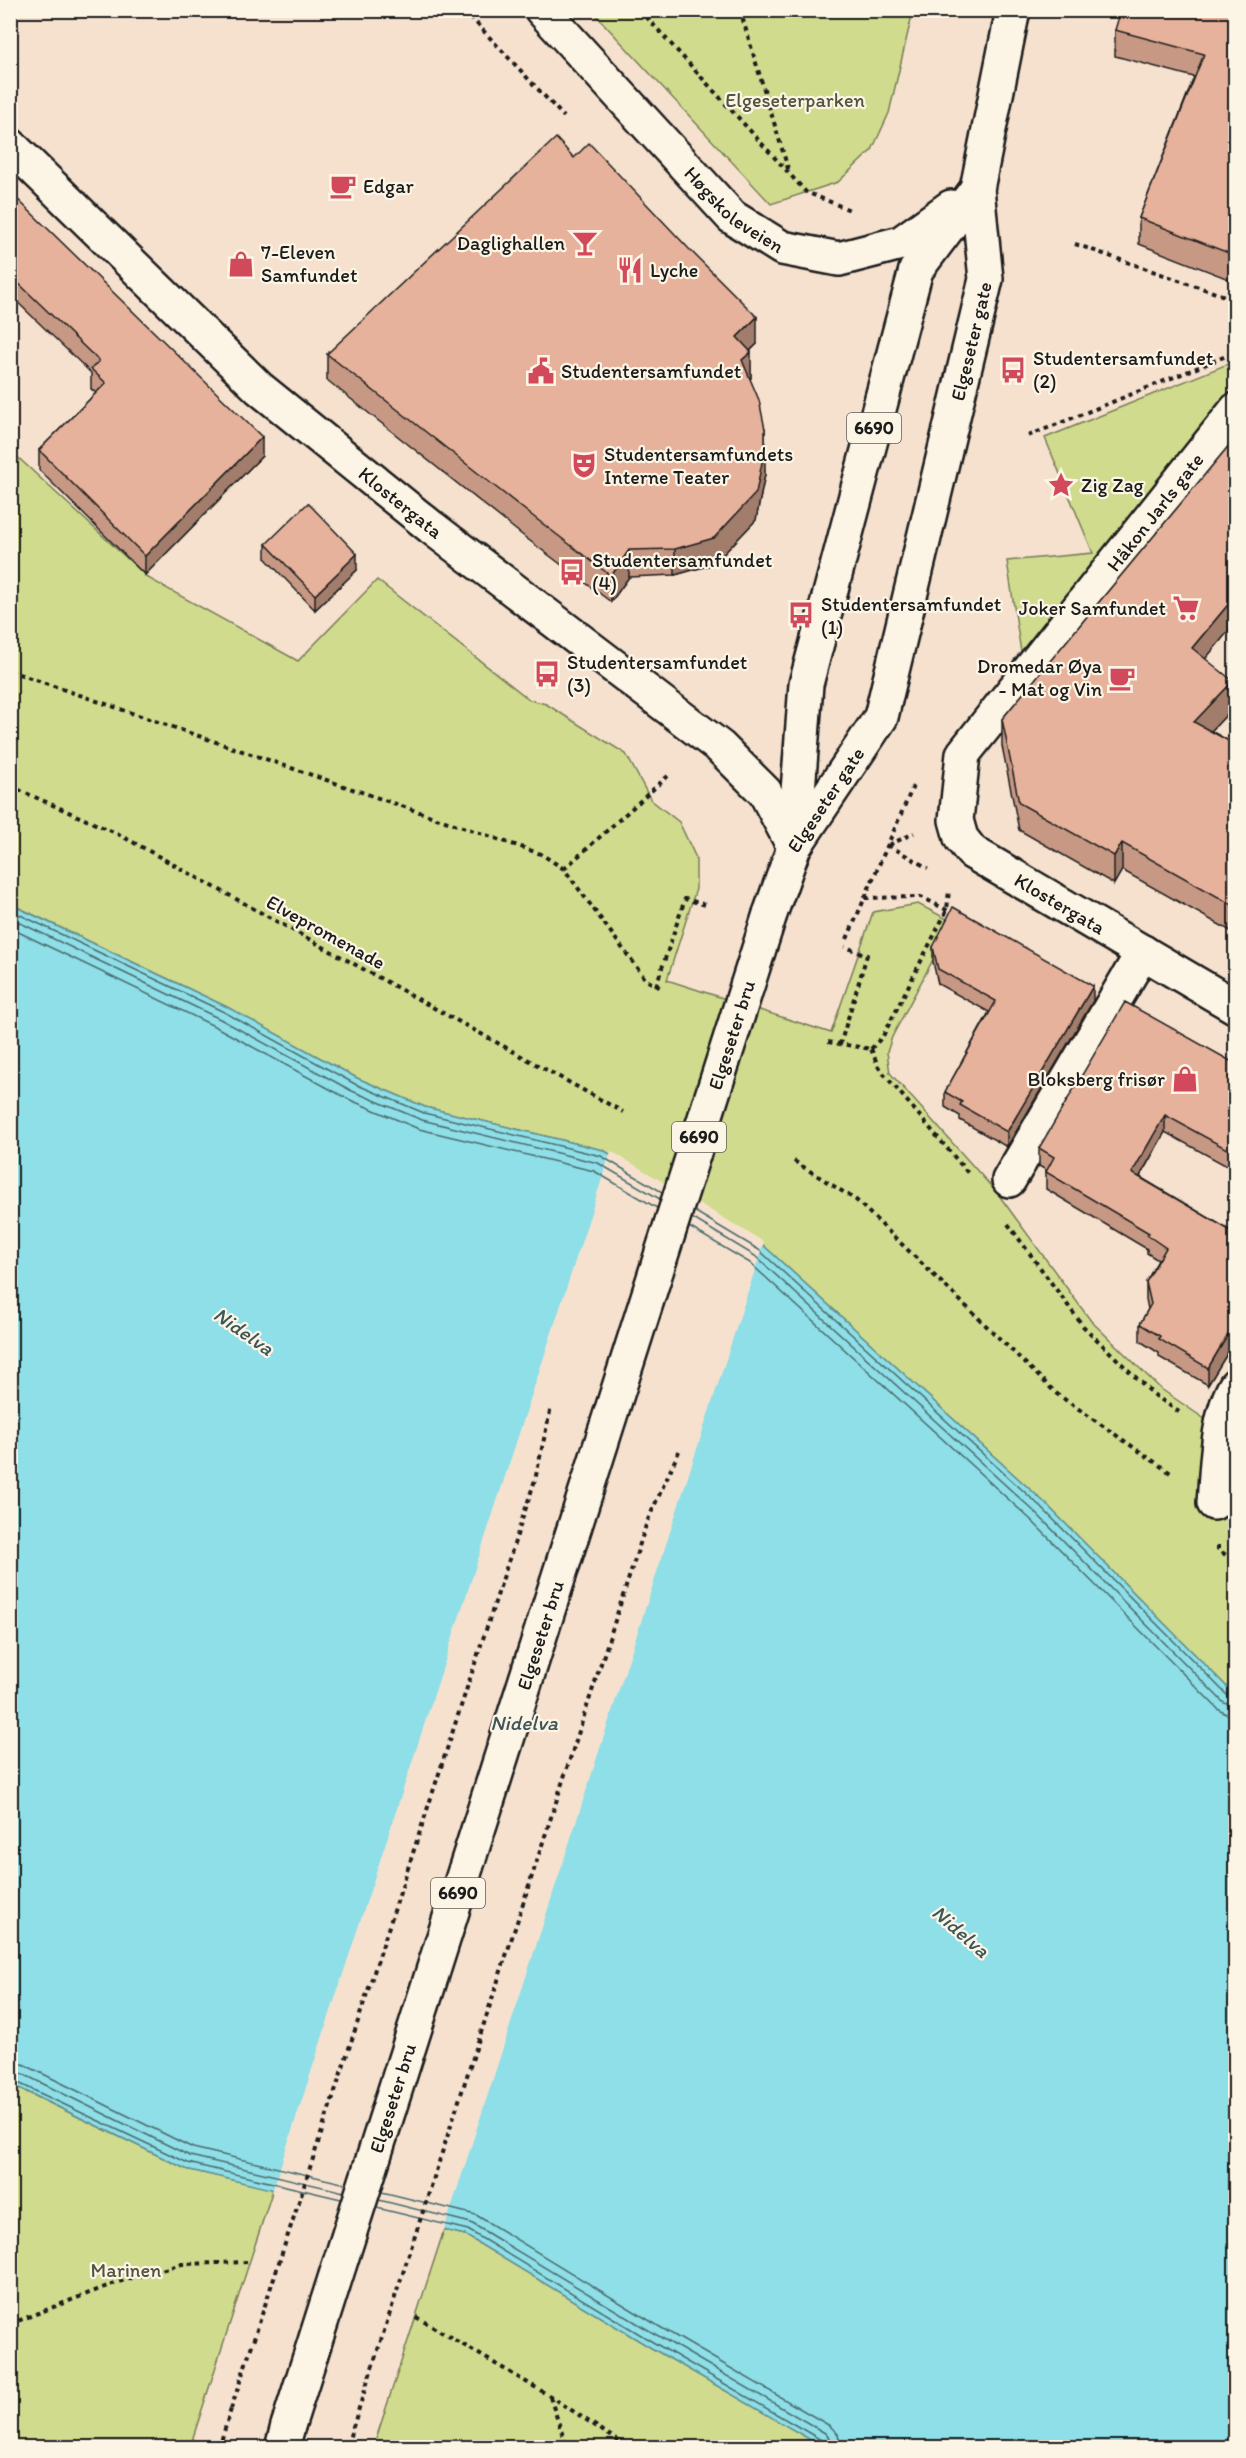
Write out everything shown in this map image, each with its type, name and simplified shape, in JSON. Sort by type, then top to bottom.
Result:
[{"type":"main road","name":"Høgskoleveien","points":[[542,10],[732,217],[782,248],[839,259],[901,243],[977,189]]},
{"type":"main road","name":"Elgeseter gate","points":[[794,847],[881,717],[986,279],[977,189],[1013,10]]},
{"type":"main road","name":"Klostergata","points":[[10,146],[259,388],[431,527],[720,747],[765,792],[794,847]]},
{"type":"main road","name":"Elgeseter gate","points":[[794,847],[806,684],[916,270],[977,189]]},
{"type":"main road","name":"Håkon Jarls gate","points":[[963,754],[1236,410]]},
{"type":"main road","name":"Klostergata","points":[[963,754],[956,820],[961,838],[972,852],[1236,1007]]},
{"type":"main road","name":"Elgeseter bru","points":[[285,2437],[770,914],[794,847]]},
{"type":"main road","points":[[1009,1180],[1143,952]]},
{"type":"main road","points":[[1214,1503],[1220,1439],[1229,1396],[1236,1385]]},
{"type":"path","points":[[464,10],[564,117]]},
{"type":"path","points":[[640,10],[806,192],[850,210]]},
{"type":"path","points":[[740,10],[790,176]]},
{"type":"path","points":[[1075,243],[1236,300]]},
{"type":"path","points":[[1028,436],[1236,352]]},
{"type":"path","points":[[10,671],[541,854],[564,869],[646,980],[663,989]]},
{"type":"path","points":[[564,869],[668,776]]},
{"type":"path","points":[[847,939],[915,782]]},
{"type":"path","name":"Elvepromenade","points":[[10,786],[118,834],[624,1112]]},
{"type":"path","points":[[888,845],[932,871]]},
{"type":"path","points":[[871,1049],[883,1036],[947,910],[950,888],[945,882]]},
{"type":"path","points":[[865,898],[921,897],[958,915]]},
{"type":"path","points":[[656,986],[685,898],[706,905]]},
{"type":"path","points":[[840,1045],[867,955],[844,947]]},
{"type":"path","points":[[828,1042],[871,1049]]},
{"type":"path","points":[[871,1049],[879,1068],[975,1181]]},
{"type":"path","points":[[794,1161],[856,1200],[1057,1394],[1214,1503]]},
{"type":"path","points":[[1003,1217],[1083,1326],[1153,1394],[1220,1439]]},
{"type":"path","points":[[219,2448],[531,1491],[551,1407]]},
{"type":"path","points":[[347,2446],[646,1522],[680,1449]]},
{"type":"path","points":[[10,2324],[115,2283],[182,2264],[250,2262]]},
{"type":"path","points":[[416,2317],[550,2396],[629,2448]]},
{"type":"path","points":[[550,2396],[567,2448]]},
{"type":"green space","name":"Elgeseterparken","points":[[592,11],[913,11],[889,113],[872,150],[838,182],[771,204]]},
{"type":"green space","points":[[1235,361],[1235,390],[1021,652],[1007,561],[1093,553],[1045,438]]},
{"type":"green space","points":[[10,450],[148,578],[298,661],[377,580],[530,700],[546,704],[626,754],[651,800],[679,822],[696,858],[696,889],[667,980],[831,1033],[873,912],[918,904],[953,922],[892,1037],[887,1052],[890,1073],[998,1194],[1091,1321],[1161,1389],[1228,1435],[1236,1455],[1235,1695],[1045,1503],[763,1245],[603,1150],[425,1107],[357,1078],[227,1007],[11,904]]},
{"type":"green space","name":"Marinen","points":[[10,2084],[186,2169],[273,2189],[190,2447],[11,2447]]},
{"type":"green space","points":[[444,2230],[465,2235],[648,2346],[823,2447],[373,2448]]},
{"type":"water","name":"Nidelva","points":[[10,904],[227,1007],[357,1078],[425,1107],[603,1150],[763,1245],[1045,1503],[1235,1695],[1235,2447],[823,2447],[648,2346],[465,2235],[186,2169],[11,2084]]},
{"type":"pier","points":[[611,1151],[764,1242],[443,2233],[272,2192]]},
{"type":"building","points":[[1121,10],[1231,10],[1236,12],[1236,256],[1139,218],[1204,54],[1115,30]]},
{"type":"building","name":"Studentersamfundet","points":[[556,138],[574,158],[589,143],[757,317],[737,337],[751,352],[742,360],[759,400],[765,429],[765,447],[756,493],[714,538],[675,549],[629,550],[611,576],[327,354]]},
{"type":"building","points":[[10,192],[262,437],[145,556],[39,450],[106,383],[91,369],[99,361],[10,275]]},
{"type":"building","points":[[1236,437],[1236,595],[1192,648],[1233,681],[1194,722],[1236,745],[1236,907],[1122,843],[1114,856],[1019,803],[1002,719]]},
{"type":"building","points":[[308,503],[357,554],[315,595],[266,544]]},
{"type":"building","points":[[953,907],[1093,986],[1007,1132],[960,1105],[962,1102],[945,1092],[996,1001],[938,969],[933,947]]},
{"type":"building","points":[[1125,1002],[1236,1064],[1236,1154],[1165,1115],[1132,1173],[1236,1234],[1236,1321],[1208,1368],[1159,1339],[1160,1336],[1140,1324],[1151,1304],[1146,1282],[1166,1248],[1147,1235],[1149,1233],[1046,1172],[1054,1157],[1039,1148]]},
{"type":"place","name":"Edgar","points":[[343,186]]},
{"type":"place","name":"Daglighallen","points":[[585,243]]},
{"type":"place","name":"7-Eleven Samfundet","points":[[241,264]]},
{"type":"place","name":"Lyche","points":[[630,270]]},
{"type":"place","name":"Studentersamfundet (2)","points":[[1013,370]]},
{"type":"place","name":"Studentersamfundet","points":[[541,371]]},
{"type":"place","name":"Studentersamfundets Interne Teater","points":[[584,465]]},
{"type":"place","name":"Zig Zag","points":[[1061,485]]},
{"type":"place","name":"Studentersamfundet (4)","points":[[572,572]]},
{"type":"place","name":"Joker Samfundet","points":[[1186,608]]},
{"type":"place","name":"Studentersamfundet (1)","points":[[801,615]]},
{"type":"place","name":"Studentersamfundet (3)","points":[[547,674]]},
{"type":"place","name":"Dromedar Øya - Mat og Vin","points":[[1122,678]]},
{"type":"place","name":"Bloksberg frisør","points":[[1185,1079]]}]
